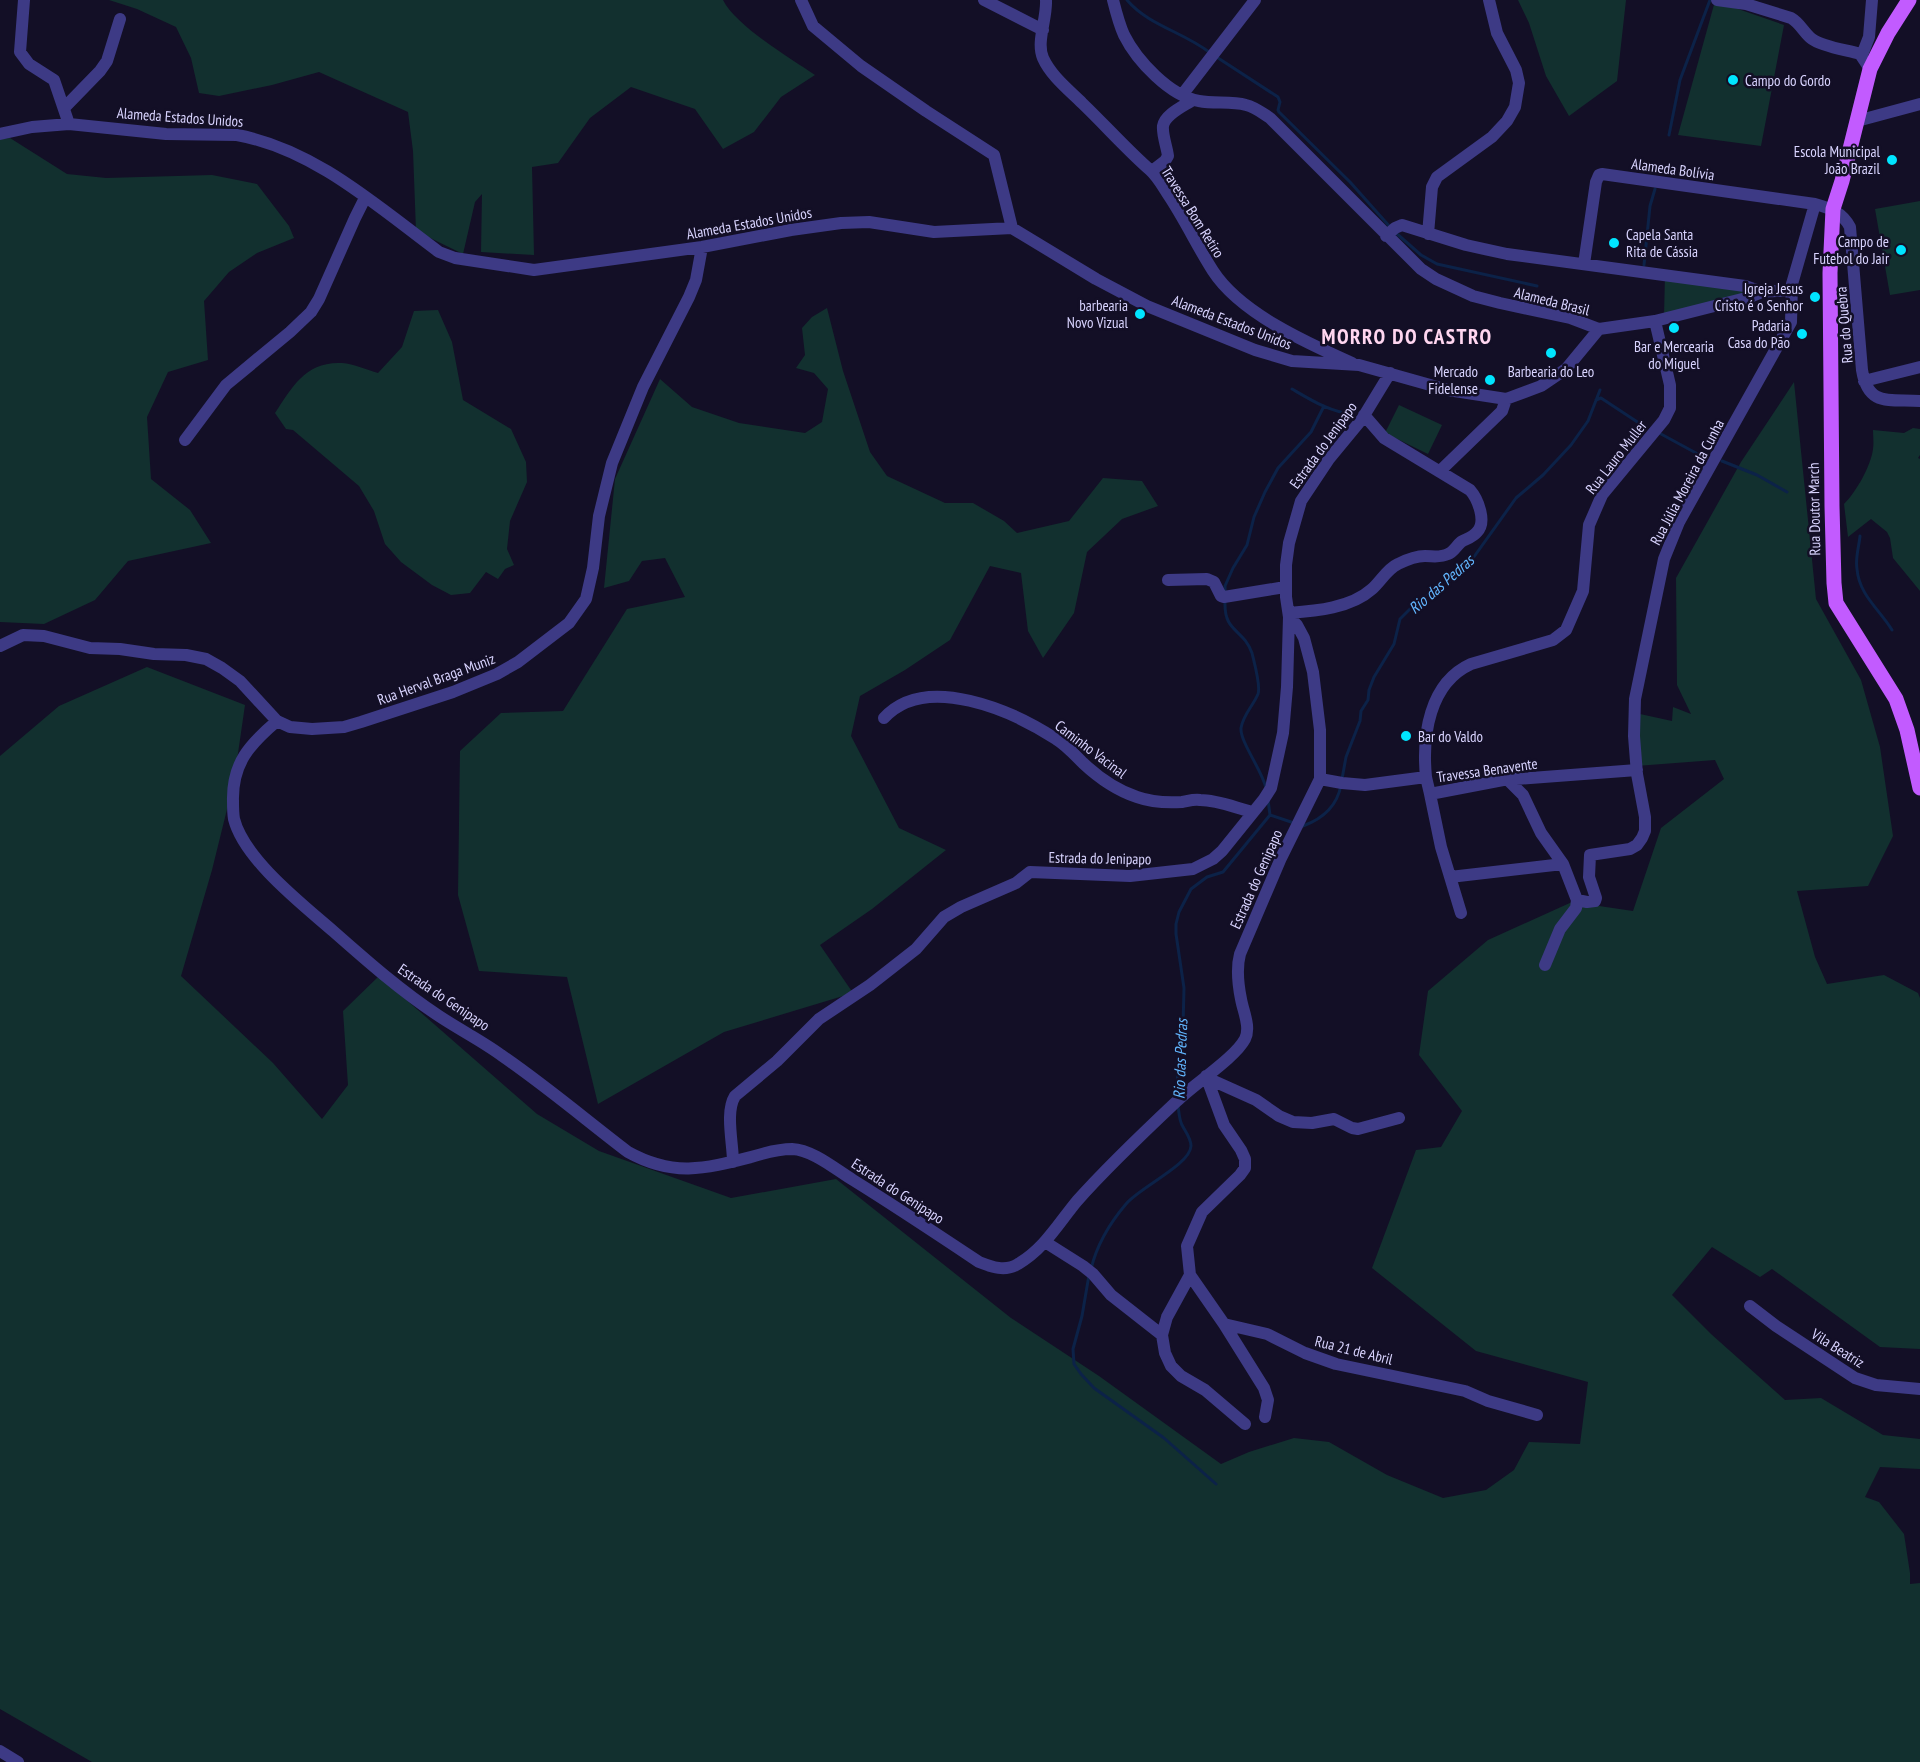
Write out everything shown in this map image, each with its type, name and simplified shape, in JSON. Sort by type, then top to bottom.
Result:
[{"type":"main road","name":"Rua Doutor March","points":[[1908,0],[1888,33],[1866,62],[1857,121],[1833,209],[1830,245],[1831,425],[1836,603],[1896,699],[1907,730],[1920,788]]},
{"type":"street","points":[[24,0],[20,52],[28,64],[54,80],[69,124]]},
{"type":"street","points":[[801,0],[813,26],[869,72],[992,153],[1012,228]]},
{"type":"street","points":[[984,0],[1043,30]]},
{"type":"street","name":"Travessa Bom Retiro","points":[[1046,0],[1041,52],[1047,66],[1101,124],[1152,171],[1211,268],[1229,290],[1283,329],[1359,365]]},
{"type":"street","points":[[1113,0],[1118,20],[1133,50],[1155,75],[1188,98]]},
{"type":"street","points":[[1152,171],[1168,156],[1163,127],[1165,122],[1188,98],[1255,0]]},
{"type":"street","points":[[1428,234],[1432,187],[1437,177],[1492,137],[1507,121],[1515,107],[1519,83],[1516,70],[1497,33],[1489,0]]},
{"type":"street","points":[[1717,0],[1746,4],[1791,18],[1816,42],[1866,62],[1872,0]]},
{"type":"street","points":[[65,107],[107,61],[120,19]]},
{"type":"street","name":"Alameda Brasil","points":[[1188,98],[1243,104],[1253,107],[1270,118],[1386,236],[1421,268],[1453,287],[1500,303],[1570,318],[1599,329],[1655,321],[1748,292],[1791,290]]},
{"type":"street","points":[[1857,121],[1920,104]]},
{"type":"street","name":"Alameda Estados Unidos","points":[[0,134],[32,127],[69,124],[166,134],[248,137],[287,150],[342,180],[439,252],[455,258],[521,269],[545,270],[702,247],[841,223],[869,222],[934,232],[1012,228],[1096,279],[1148,306],[1255,350],[1292,361],[1359,365],[1448,390],[1506,399],[1541,386],[1566,369],[1599,329]]},
{"type":"street","name":"Alameda Bolívia","points":[[1584,264],[1596,182],[1602,174],[1815,204],[1833,209]]},
{"type":"street","points":[[185,440],[226,385],[311,312],[365,198]]},
{"type":"street","name":"Rua Júlia Moreira da Cunha","points":[[1577,900],[1592,902],[1596,898],[1589,877],[1590,855],[1630,849],[1637,845],[1645,831],[1634,736],[1635,699],[1664,559],[1679,522],[1791,322],[1791,290],[1815,204]]},
{"type":"street","name":"Rua do Quebra","points":[[1833,209],[1850,227],[1864,381],[1869,392],[1874,396],[1920,401]]},
{"type":"street","points":[[1386,236],[1402,225],[1466,245],[1507,254],[1584,264],[1748,292]]},
{"type":"street","name":"Rua Herval Braga Muniz","points":[[277,721],[290,727],[312,729],[344,727],[453,692],[497,674],[518,662],[570,623],[586,599],[590,585],[599,516],[612,463],[643,387],[689,297],[696,280],[702,247]]},
{"type":"street","name":"Rua Lauro Muller","points":[[1426,777],[1423,752],[1429,719],[1436,700],[1450,677],[1458,669],[1553,640],[1566,630],[1583,591],[1588,531],[1596,507],[1602,495],[1664,420],[1670,408],[1670,385],[1655,321]]},
{"type":"street","points":[[1864,381],[1920,367]]},
{"type":"street","name":"Estrada do Jenipapo","points":[[733,1162],[730,1112],[731,1102],[735,1096],[777,1061],[819,1019],[870,985],[909,955],[944,917],[1016,883],[1030,872],[1130,876],[1193,869],[1213,859],[1222,851],[1271,788],[1283,733],[1287,687],[1289,615],[1286,587],[1289,543],[1301,501],[1329,459],[1364,415],[1390,373]]},
{"type":"street","points":[[1440,471],[1502,411],[1506,399]]},
{"type":"street","points":[[1289,615],[1354,602],[1373,588],[1395,565],[1421,556],[1446,555],[1478,531],[1481,523],[1474,495],[1462,484],[1384,438],[1364,415]]},
{"type":"street","points":[[1168,580],[1207,579],[1214,582],[1221,596],[1224,597],[1286,587]]},
{"type":"street","name":"Estrada do Genipapo","points":[[277,721],[255,740],[241,759],[233,793],[234,818],[238,831],[249,849],[292,895],[376,969],[413,998],[501,1054],[628,1152],[647,1163],[682,1169],[700,1169],[769,1152],[791,1149],[802,1151],[818,1158],[979,1262],[1006,1269],[1016,1266],[1034,1253],[1078,1201],[1122,1155],[1180,1098],[1234,1053],[1245,1040],[1247,1026],[1237,965],[1240,954],[1281,858],[1320,779],[1320,730],[1313,672],[1304,638],[1289,615]]},
{"type":"street","points":[[0,646],[23,635],[44,636],[90,648],[186,655],[206,659],[240,681],[277,721]]},
{"type":"street","name":"Caminho Vacinal","points":[[884,718],[891,710],[906,701],[943,697],[969,700],[1003,712],[1057,740],[1109,784],[1137,797],[1151,801],[1199,800],[1253,812]]},
{"type":"street","name":"Travessa Benavente","points":[[1320,779],[1365,785],[1426,777],[1430,794],[1508,780],[1637,770]]},
{"type":"street","points":[[1508,780],[1523,795],[1541,833],[1563,864],[1577,900],[1576,908],[1560,929],[1545,964]]},
{"type":"street","points":[[1430,794],[1440,847],[1461,913]]},
{"type":"street","points":[[1450,877],[1563,864]]},
{"type":"street","points":[[1206,1077],[1256,1100],[1279,1116],[1293,1122],[1312,1123],[1334,1119],[1358,1129],[1399,1118]]},
{"type":"street","points":[[1206,1077],[1224,1125],[1245,1159],[1245,1168],[1202,1212],[1187,1246],[1190,1275],[1264,1388],[1268,1400],[1265,1417]]},
{"type":"street","points":[[1045,1242],[1083,1266],[1111,1295],[1162,1335]]},
{"type":"street","points":[[1190,1275],[1167,1317],[1162,1335],[1165,1353],[1171,1366],[1181,1376],[1205,1390],[1245,1424]]},
{"type":"street","name":"Vila Beatriz","points":[[1750,1306],[1855,1378],[1876,1385],[1920,1389]]},
{"type":"street","name":"Rua 21 de Abril","points":[[1224,1324],[1267,1334],[1305,1353],[1336,1364],[1465,1391],[1499,1405],[1537,1415]]},
{"type":"street","points":[[0,1751],[18,1762]]},
{"type":"green space","points":[[109,0],[723,0],[751,31],[815,75],[781,97],[754,132],[723,149],[695,109],[631,87],[590,118],[558,163],[532,167],[534,255],[481,252],[482,194],[475,202],[463,254],[416,231],[413,151],[408,112],[319,72],[219,96],[199,93],[191,58],[176,27],[137,9]]},
{"type":"green space","points":[[1518,0],[1626,0],[1617,81],[1569,116],[1546,76],[1529,23]]},
{"type":"green space","name":"Campo do Gordo","points":[[1715,1],[1784,25],[1761,146],[1678,135]]},
{"type":"green space","points":[[10,138],[67,174],[106,178],[212,175],[257,184],[289,226],[294,238],[257,253],[229,272],[204,301],[208,360],[168,372],[147,417],[151,479],[190,510],[211,543],[128,561],[95,600],[44,624],[0,622],[0,139]]},
{"type":"green space","name":"Campo de Futebol do Jair","points":[[1920,201],[1920,290],[1890,295],[1875,209]]},
{"type":"green space","points":[[1665,275],[1745,286],[1748,295],[1664,316]]},
{"type":"green space","points":[[827,308],[843,371],[870,452],[887,476],[945,503],[973,503],[1004,521],[1017,533],[1069,521],[1103,478],[1142,481],[1158,506],[1122,519],[1087,552],[1074,613],[1043,658],[1028,631],[1021,573],[990,566],[950,640],[860,696],[851,736],[899,828],[946,850],[872,909],[820,945],[853,993],[724,1032],[598,1104],[567,977],[479,971],[458,895],[460,751],[501,713],[563,711],[627,609],[685,597],[665,558],[642,561],[629,581],[604,588],[615,479],[660,379],[692,407],[739,423],[805,433],[822,422],[828,389],[814,373],[796,368],[805,355],[802,328],[812,317]]},
{"type":"green space","points":[[438,310],[452,342],[463,400],[511,429],[526,462],[527,482],[510,521],[507,549],[514,565],[505,569],[498,579],[486,572],[470,593],[451,595],[432,585],[401,562],[385,544],[374,511],[359,486],[293,430],[286,429],[275,413],[294,385],[309,371],[319,366],[342,363],[378,373],[402,347],[414,311]]},
{"type":"green space","points":[[1794,382],[1816,599],[1861,680],[1880,747],[1893,836],[1868,886],[1797,891],[1815,957],[1827,984],[1884,975],[1918,993],[1920,998],[1920,1349],[1880,1347],[1772,1269],[1760,1277],[1712,1247],[1672,1295],[1711,1334],[1785,1400],[1821,1398],[1883,1435],[1920,1439],[1920,1469],[1880,1467],[1865,1497],[1879,1502],[1904,1534],[1910,1584],[1920,1583],[1920,1762],[92,1762],[0,1709],[0,756],[59,706],[147,667],[245,705],[234,781],[212,870],[181,976],[273,1063],[322,1119],[348,1085],[343,1011],[379,976],[537,1114],[599,1151],[731,1198],[836,1179],[1011,1318],[1099,1376],[1221,1464],[1249,1452],[1294,1438],[1329,1442],[1387,1475],[1443,1498],[1486,1490],[1514,1470],[1529,1442],[1580,1444],[1588,1382],[1476,1351],[1372,1268],[1416,1150],[1441,1147],[1462,1111],[1419,1055],[1428,991],[1488,940],[1572,902],[1633,911],[1661,828],[1724,779],[1715,760],[1636,766],[1640,714],[1672,721],[1673,707],[1691,714],[1677,685],[1676,578],[1741,462]]},
{"type":"green space","points":[[1399,405],[1442,425],[1428,454],[1385,433]]},
{"type":"green space","points":[[1913,428],[1920,429],[1918,458],[1920,459],[1920,591],[1893,558],[1887,532],[1871,519],[1848,537],[1844,504],[1858,486],[1872,456],[1873,430],[1904,433]]},
{"type":"waterway","points":[[1127,0],[1145,16],[1209,52]]},
{"type":"waterway","name":"Rio das Pedras","points":[[1669,135],[1680,80],[1710,0]]},
{"type":"waterway","points":[[1215,56],[1278,97],[1279,112],[1350,182],[1391,228]]},
{"type":"waterway","name":"Rio das Pedras","points":[[1644,265],[1650,206],[1655,189]]},
{"type":"waterway","points":[[1396,233],[1421,255],[1437,264],[1537,286]]},
{"type":"waterway","name":"Rio das Pedras","points":[[1292,389],[1328,408],[1352,414]]},
{"type":"waterway","name":"Rio das Pedras","points":[[1342,779],[1346,757],[1360,721],[1361,711],[1368,700],[1374,677],[1394,644],[1400,619],[1416,603],[1449,581],[1471,561],[1516,498],[1543,475],[1571,445],[1588,421],[1600,390]]},
{"type":"waterway","points":[[1596,400],[1601,398],[1645,427]]},
{"type":"waterway","name":"Rio das Pedras","points":[[1225,592],[1225,586],[1233,568],[1247,545],[1254,517],[1265,492],[1278,468],[1311,432],[1324,406]]},
{"type":"waterway","points":[[1661,434],[1707,459]]},
{"type":"waterway","points":[[1722,461],[1757,475],[1787,492]]},
{"type":"waterway","points":[[1860,536],[1856,561],[1862,587],[1892,630]]},
{"type":"waterway","name":"Rio das Pedras","points":[[1225,602],[1228,620],[1248,645],[1256,668],[1258,694],[1241,728],[1244,741],[1266,788]]},
{"type":"waterway","name":"Rio das Pedras","points":[[1300,825],[1310,823],[1328,811],[1336,800],[1341,785]]},
{"type":"waterway","name":"Rio das Pedras","points":[[1178,1094],[1177,1063],[1183,1028],[1184,988],[1176,934],[1179,912],[1191,889],[1207,877],[1223,872],[1270,815],[1268,800]]},
{"type":"waterway","name":"Rio das Pedras","points":[[1270,815],[1294,823]]},
{"type":"waterway","name":"Rio das Pedras","points":[[1091,1269],[1104,1235],[1126,1204],[1174,1168],[1188,1153],[1191,1143],[1181,1123],[1178,1106]]},
{"type":"waterway","name":"Rio das Pedras","points":[[1089,1275],[1082,1316],[1073,1349],[1074,1364],[1094,1388],[1164,1438],[1216,1484]]},
{"type":"place","name":"Campo do Gordo","points":[[1733,80]]},
{"type":"place","name":"Escola Municipal João Brazil","points":[[1892,160]]},
{"type":"place","name":"Capela Santa Rita de Cássia","points":[[1614,243]]},
{"type":"place","name":"Campo de Futebol do Jair","points":[[1901,250]]},
{"type":"place","name":"Igreja Jesus Cristo é o Senhor","points":[[1815,297]]},
{"type":"place","name":"barbearia Novo Vizual","points":[[1140,314]]},
{"type":"place","name":"Bar e Mercearia do Miguel","points":[[1674,328]]},
{"type":"place","name":"Padaria Casa do Pão","points":[[1802,334]]},
{"type":"place","name":"Barbearia do Leo","points":[[1551,353]]},
{"type":"place","name":"Mercado Fidelense","points":[[1490,380]]},
{"type":"place","name":"Bar do Valdo","points":[[1406,736]]},
{"type":"district","name":"MORRO DO CASTRO","points":[[1407,336]]}]
